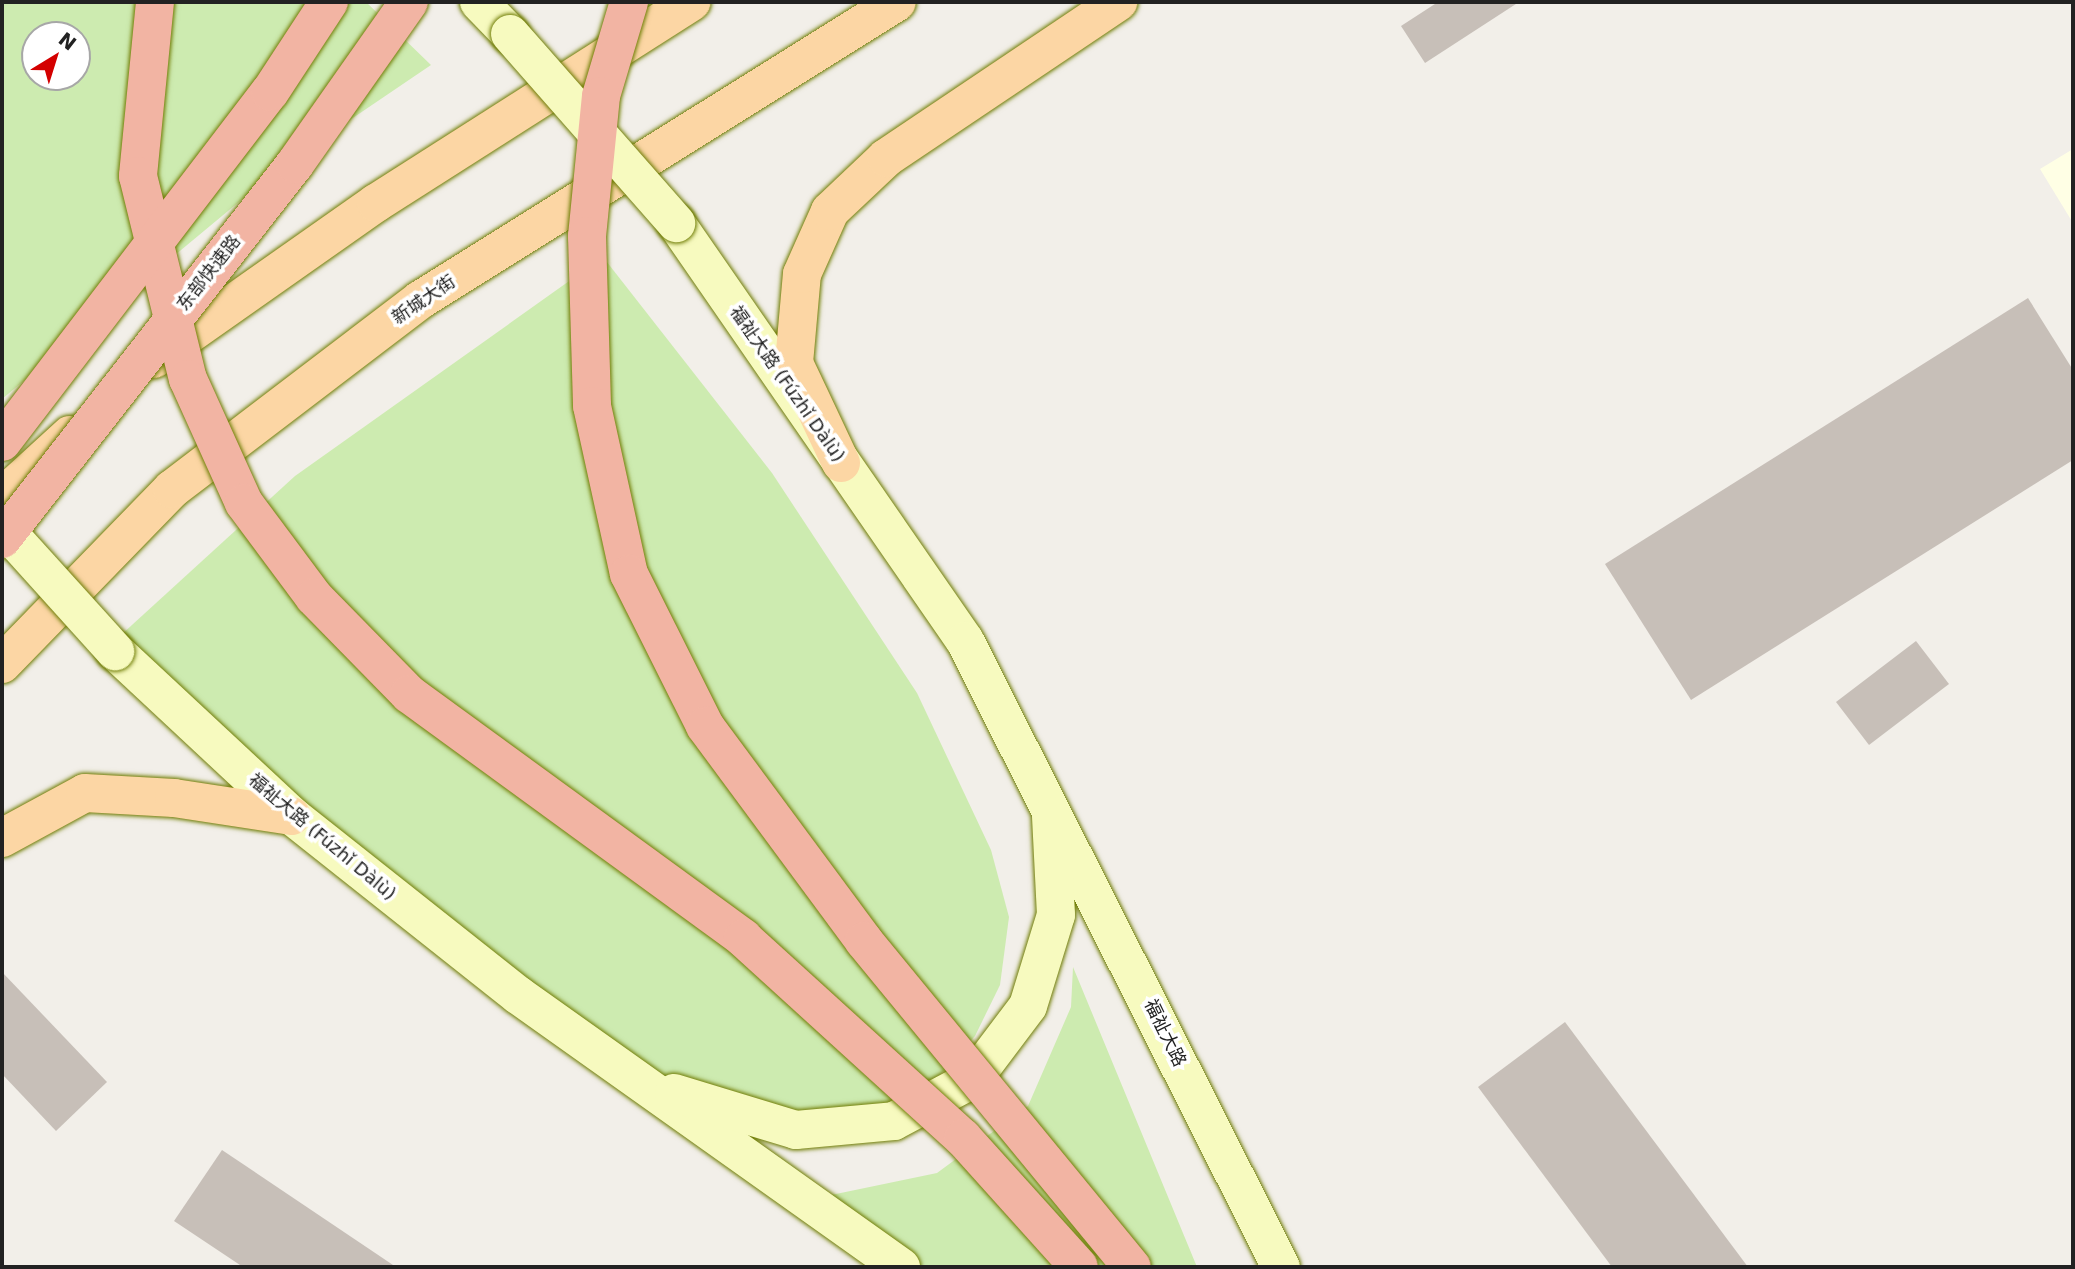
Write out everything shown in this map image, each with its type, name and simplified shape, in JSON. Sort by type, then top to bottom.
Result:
[{"type":"highway","points":[[155,2],[138,176],[188,379],[244,503],[314,597],[409,694],[743,938],[962,1138],[1079,1267]]},
{"type":"highway","points":[[2,442],[270,92],[329,2]]},
{"type":"highway","name":"东部快速路","points":[[2,539],[295,164],[410,2]]},
{"type":"highway","points":[[629,2],[601,96],[587,236],[592,406],[629,574],[713,737],[864,941],[1132,1267]]},
{"type":"main road","name":"福祉大路 (Fúzhǐ Dàlù)","points":[[479,2],[676,223],[965,641],[1050,799]]},
{"type":"main road","points":[[2,497],[166,348],[376,202],[691,2]]},
{"type":"main road","name":"新城大街","points":[[2,664],[172,489],[420,300],[897,2]]},
{"type":"main road","points":[[841,463],[794,363],[802,274],[830,211],[886,158],[1118,2]]},
{"type":"main road","name":"福祉大路 (Fúzhǐ Dàlù)","points":[[2,526],[115,651],[292,816],[642,1084]]},
{"type":"main road","points":[[2,838],[85,793],[174,797],[292,816]]},
{"type":"main road","points":[[642,1084],[796,1130],[894,1121],[973,1079],[1028,1006],[1056,915],[1050,799]]},
{"type":"main road","name":"福祉大路","points":[[1050,799],[1281,1267]]},
{"type":"main road","points":[[642,1084],[901,1267]]},
{"type":"shaded area","points":[[2073,149],[2073,223],[2040,169]]},
{"type":"green space","points":[[2,2],[366,2],[431,65],[282,166],[2,399]]},
{"type":"green space","points":[[603,257],[772,473],[917,693],[991,850],[1009,917],[1000,985],[975,1036],[931,1085],[890,1115],[705,1114],[290,803],[121,635],[295,476]]},
{"type":"green space","points":[[1073,967],[1197,1267],[910,1267],[807,1200],[937,1173],[1028,1106],[1071,1007]]},
{"type":"building","points":[[1438,2],[1519,2],[1425,63],[1401,26]]},
{"type":"building","points":[[2028,298],[2073,370],[2073,460],[1691,700],[1605,564]]},
{"type":"building","points":[[1916,641],[1949,684],[1869,745],[1836,702]]},
{"type":"building","points":[[2,972],[107,1082],[56,1131],[2,1074]]},
{"type":"building","points":[[1565,1022],[1748,1267],[1612,1267],[1478,1087]]},
{"type":"building","points":[[222,1150],[396,1267],[243,1267],[174,1221]]}]
